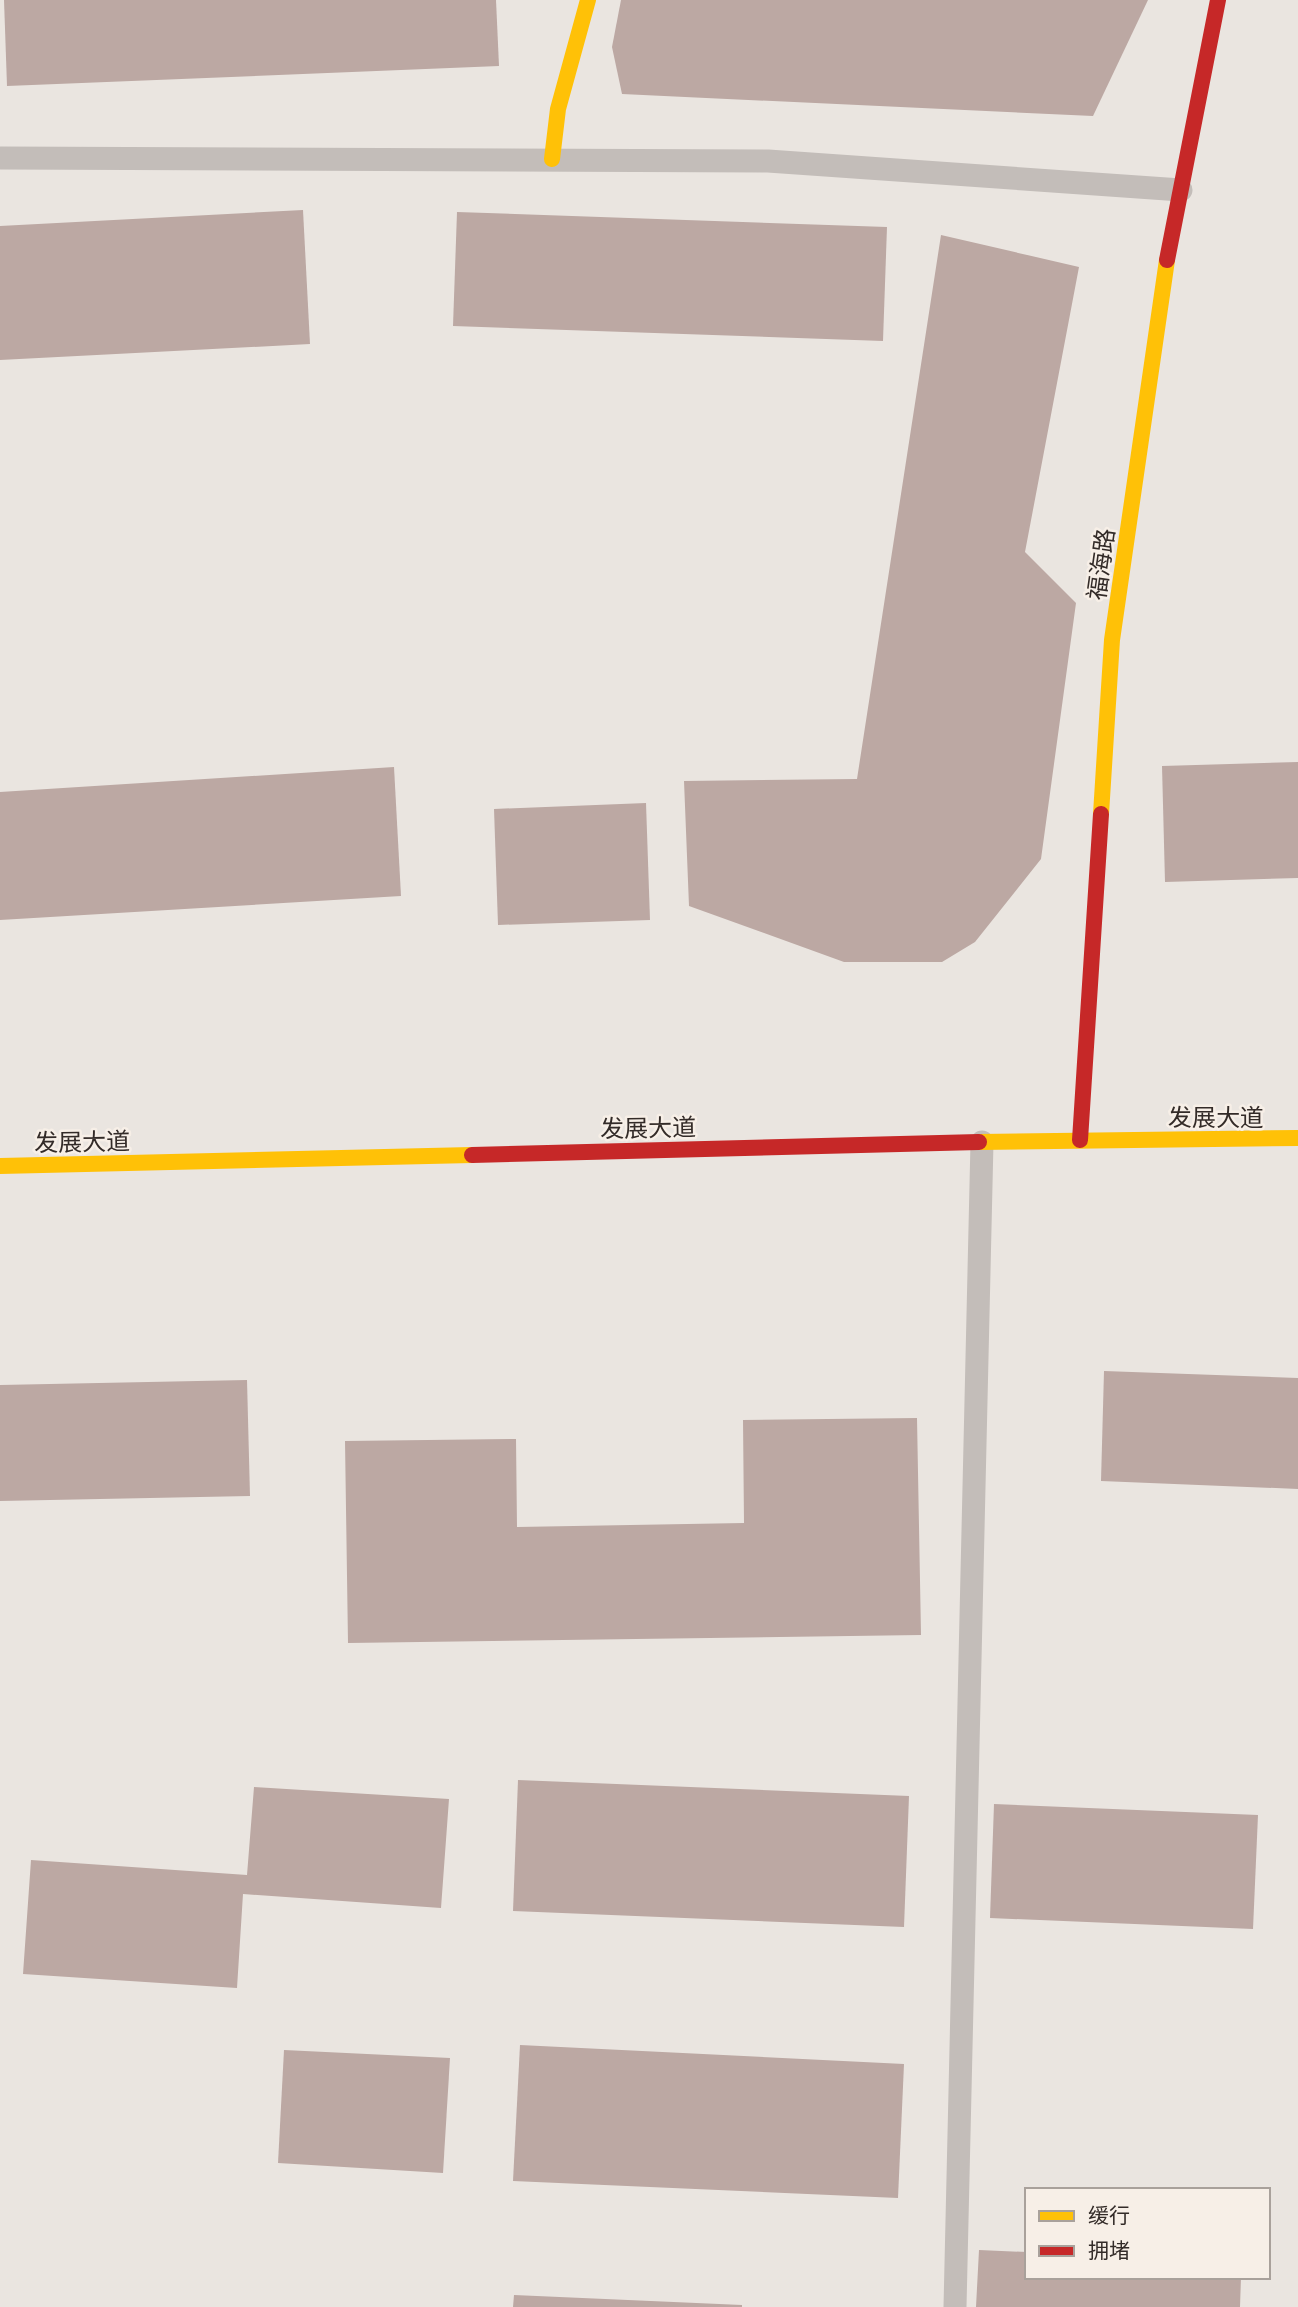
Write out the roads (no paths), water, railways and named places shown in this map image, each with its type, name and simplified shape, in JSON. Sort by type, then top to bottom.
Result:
[{"type":"street","points":[[552,159],[558,109],[588,0]]},
{"type":"street","name":"福海路","points":[[1080,1140],[1112,640],[1164,277],[1218,0]]},
{"type":"street","name":"发展大道","points":[[0,1166],[982,1142],[1298,1138]]},
{"type":"lane","points":[[0,158],[768,161],[1181,190]]},
{"type":"lane","points":[[955,2307],[982,1142]]}]
